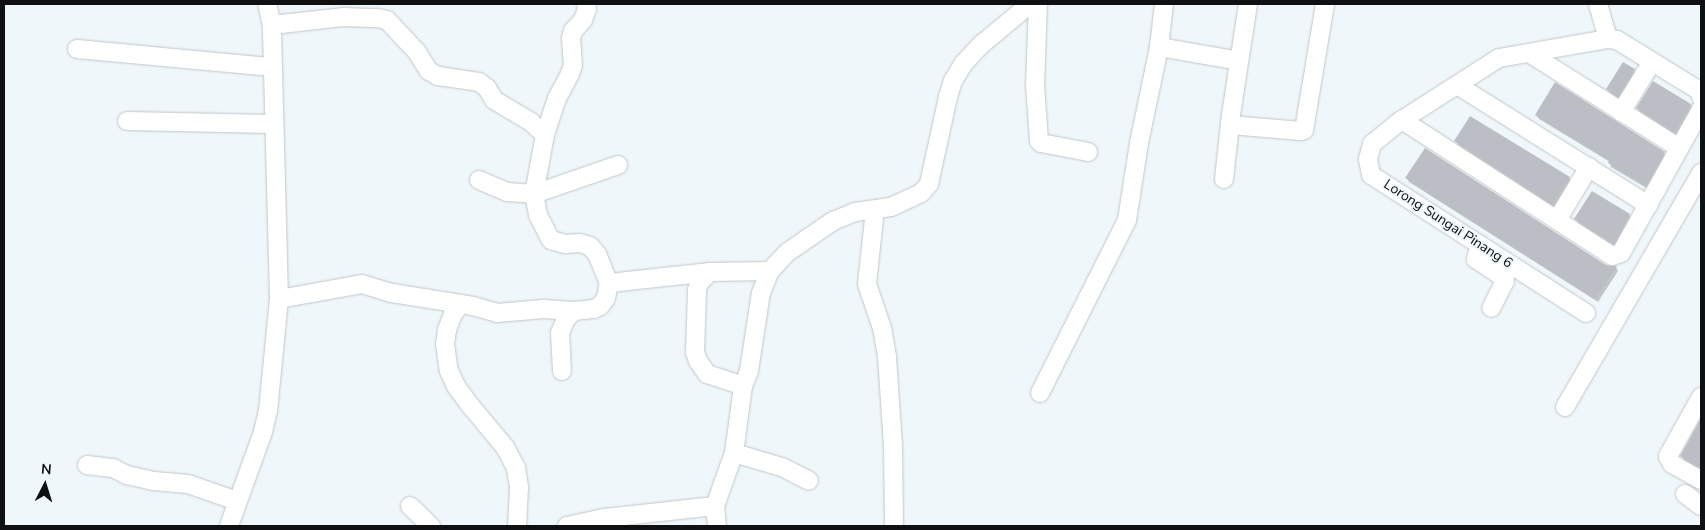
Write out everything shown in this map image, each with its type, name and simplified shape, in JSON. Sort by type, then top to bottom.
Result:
[{"type":"street","points":[[231,525],[237,501],[263,432],[268,411],[279,299],[273,124],[272,25],[267,4]]},
{"type":"street","points":[[279,299],[352,284],[362,284],[392,293],[497,313],[544,309],[574,311],[594,309],[600,306],[606,298],[609,283],[597,254],[590,246],[580,243],[565,244],[551,240],[538,215],[534,194],[544,135],[557,98],[573,65],[571,38],[573,31],[583,20],[587,9],[586,4]]},
{"type":"street","points":[[717,526],[715,506],[734,454],[743,386],[749,371],[762,293],[770,271],[788,252],[833,221],[856,212],[875,210],[906,201],[921,193],[929,184],[953,81],[964,63],[982,44],[1030,4]]},
{"type":"street","points":[[1038,4],[1035,75],[1039,141],[1041,144],[1088,152]]},
{"type":"street","points":[[1040,393],[1127,220],[1139,142],[1159,47],[1164,4]]},
{"type":"street","points":[[1224,179],[1248,4]]},
{"type":"street","points":[[1230,125],[1304,130],[1325,4]]},
{"type":"street","points":[[1598,4],[1608,40]]},
{"type":"street","points":[[272,25],[343,18],[378,18],[387,20],[417,52],[429,71],[438,76],[478,82],[487,88],[494,100],[531,122],[544,135]]},
{"type":"street","points":[[1701,94],[1617,40],[1608,40],[1498,58],[1402,120],[1612,256],[1621,253],[1701,109]]},
{"type":"street","points":[[1159,47],[1239,61]]},
{"type":"street","points":[[78,49],[272,67]]},
{"type":"street","points":[[1528,52],[1679,148]]},
{"type":"street","points":[[1621,112],[1652,62]]},
{"type":"street","points":[[1457,85],[1648,205]]},
{"type":"street","name":"Lorong Sungai Pinang 6","points":[[1402,120],[1372,144],[1368,159],[1371,175],[1586,313]]},
{"type":"street","points":[[127,121],[273,124]]},
{"type":"street","points":[[480,180],[507,192],[534,194],[618,165]]},
{"type":"street","points":[[1557,220],[1589,168]]},
{"type":"street","points":[[1565,406],[1701,173]]},
{"type":"street","points":[[875,210],[867,284],[882,328],[888,356],[894,444],[894,526]]},
{"type":"street","points":[[1480,245],[1476,259],[1504,278],[1505,281],[1491,308]]},
{"type":"street","points":[[609,283],[710,272],[770,271]]},
{"type":"street","points":[[710,272],[699,282],[697,290],[695,352],[698,362],[707,374],[743,386]]},
{"type":"street","points":[[460,305],[453,314],[447,330],[445,344],[449,370],[456,386],[505,447],[516,468],[519,488],[517,526]]},
{"type":"street","points":[[562,371],[560,333],[566,319],[574,311]]},
{"type":"street","points":[[1701,397],[1668,456],[1672,464],[1701,480]]},
{"type":"street","points":[[734,454],[782,467],[809,481]]},
{"type":"street","points":[[87,466],[113,468],[154,481],[188,484],[237,501]]},
{"type":"street","points":[[1685,494],[1701,506]]},
{"type":"street","points":[[410,506],[431,526]]},
{"type":"street","points":[[567,526],[715,506]]},
{"type":"building","points":[[1623,62],[1635,69],[1618,97],[1606,89]]},
{"type":"building","points":[[1653,81],[1691,104],[1675,133],[1636,108]]},
{"type":"building","points":[[1555,82],[1665,152],[1646,186],[1608,163],[1609,160],[1535,115]]},
{"type":"building","points":[[1470,116],[1570,177],[1553,205],[1454,141]]},
{"type":"building","points":[[1425,148],[1606,265],[1617,266],[1595,299],[1405,178]]},
{"type":"building","points":[[1592,191],[1630,214],[1614,244],[1574,219]]},
{"type":"building","points":[[1701,418],[1701,468],[1680,456]]}]
